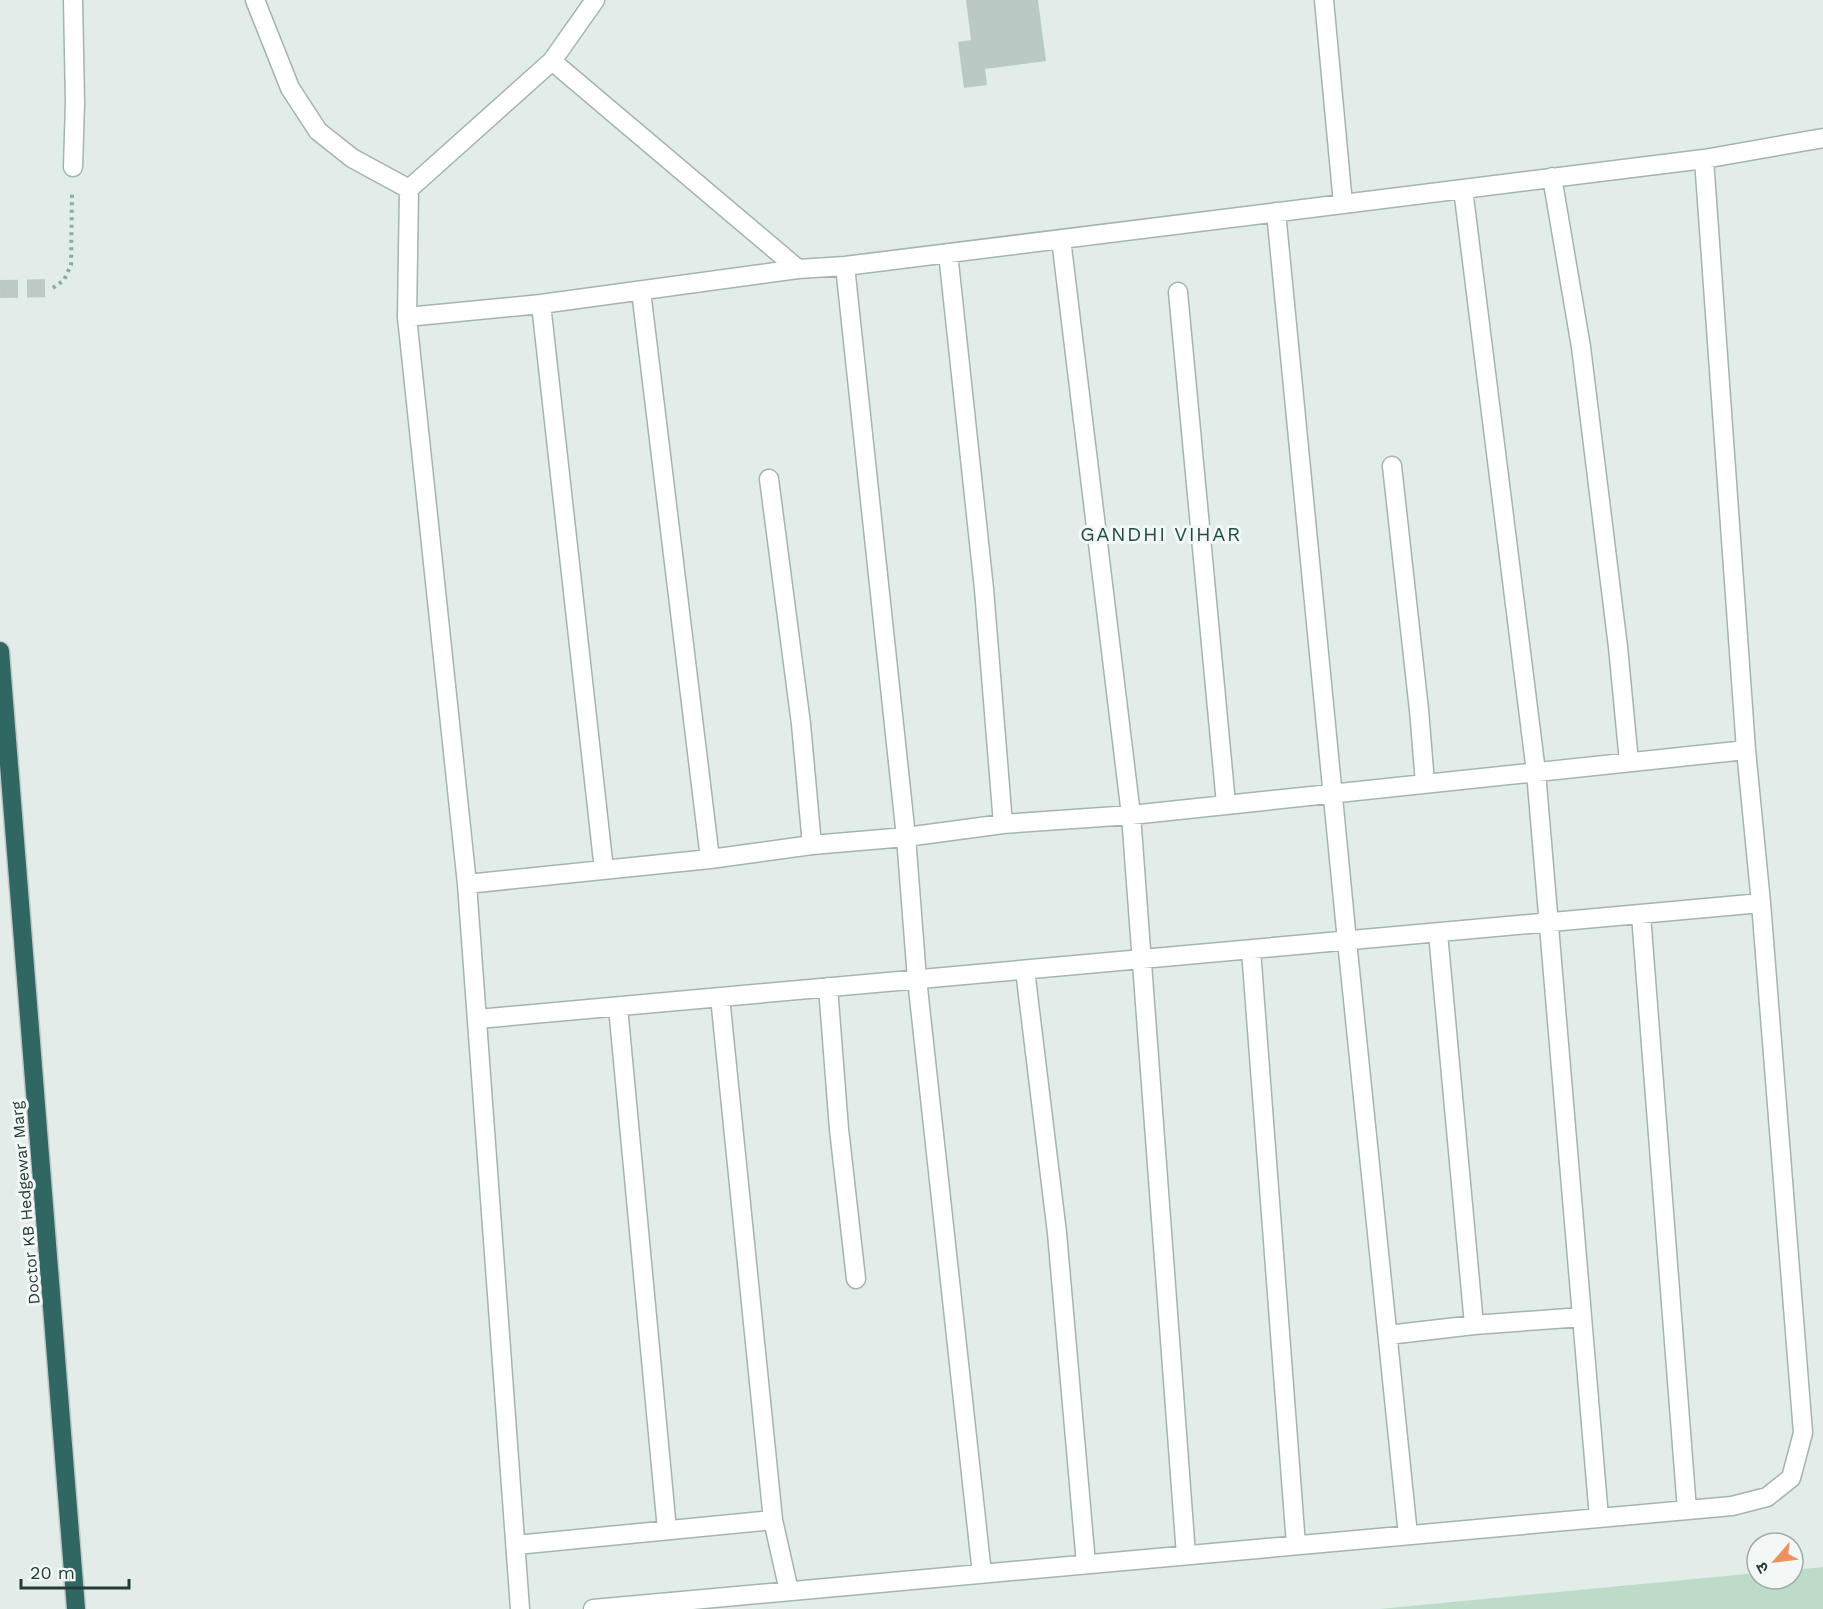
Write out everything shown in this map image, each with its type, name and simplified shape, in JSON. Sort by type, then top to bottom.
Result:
[{"type":"highway","name":"Doctor KB Hedgewar Marg","points":[[0,651],[76,1609]]},
{"type":"street","points":[[73,0],[75,103],[73,166]]},
{"type":"street","points":[[255,0],[290,88],[318,131],[352,158],[409,189]]},
{"type":"street","points":[[520,1609],[467,884],[407,317],[409,189],[552,61],[595,0]]},
{"type":"street","points":[[1324,0],[1343,204]]},
{"type":"street","points":[[552,61],[798,269]]},
{"type":"street","points":[[407,317],[541,304],[798,269],[845,266],[1704,159],[1823,138]]},
{"type":"street","points":[[593,1609],[1732,1506],[1767,1497],[1791,1478],[1803,1433],[1761,903],[1746,750],[1704,159]]},
{"type":"street","points":[[1552,177],[1581,347],[1618,647],[1629,762]]},
{"type":"street","points":[[1463,189],[1536,772],[1599,1518]]},
{"type":"street","points":[[1276,212],[1408,1535]]},
{"type":"street","points":[[1061,239],[1131,815],[1186,1555]]},
{"type":"street","points":[[948,253],[984,589],[1003,824]]},
{"type":"street","points":[[845,266],[906,837],[916,979],[982,1574]]},
{"type":"street","points":[[641,291],[710,859]]},
{"type":"street","points":[[1178,292],[1226,804]]},
{"type":"street","points":[[541,304],[604,870]]},
{"type":"street","points":[[1392,466],[1425,783]]},
{"type":"street","points":[[769,479],[801,724],[812,845]]},
{"type":"street","points":[[467,884],[710,859],[812,845],[906,837],[1003,824],[1131,815],[1746,750]]},
{"type":"street","points":[[477,1019],[1761,903]]},
{"type":"street","points":[[1641,915],[1687,1510]]},
{"type":"street","points":[[1438,933],[1474,1325]]},
{"type":"street","points":[[1251,950],[1296,1545]]},
{"type":"street","points":[[1025,970],[1057,1233],[1086,1564]]},
{"type":"street","points":[[828,987],[839,1129],[855,1279]]},
{"type":"street","points":[[720,997],[773,1520],[789,1591]]},
{"type":"street","points":[[618,1006],[667,1530]]},
{"type":"street","points":[[1388,1335],[1474,1325],[1582,1317]]},
{"type":"street","points":[[516,1545],[773,1520]]},
{"type":"path","points":[[53,288],[64,280],[71,265],[73,166]]},
{"type":"green space","points":[[1823,1567],[1823,1609],[1379,1609],[1745,1574],[1745,1591],[1805,1591],[1805,1569]]},
{"type":"building","points":[[966,0],[1038,0],[1046,61],[985,69],[987,85],[964,88],[958,42],[971,40]]},
{"type":"tunnel","points":[[0,289],[53,288]]},
{"type":"district","name":"GANDHI VIHAR","points":[[1161,534]]}]
